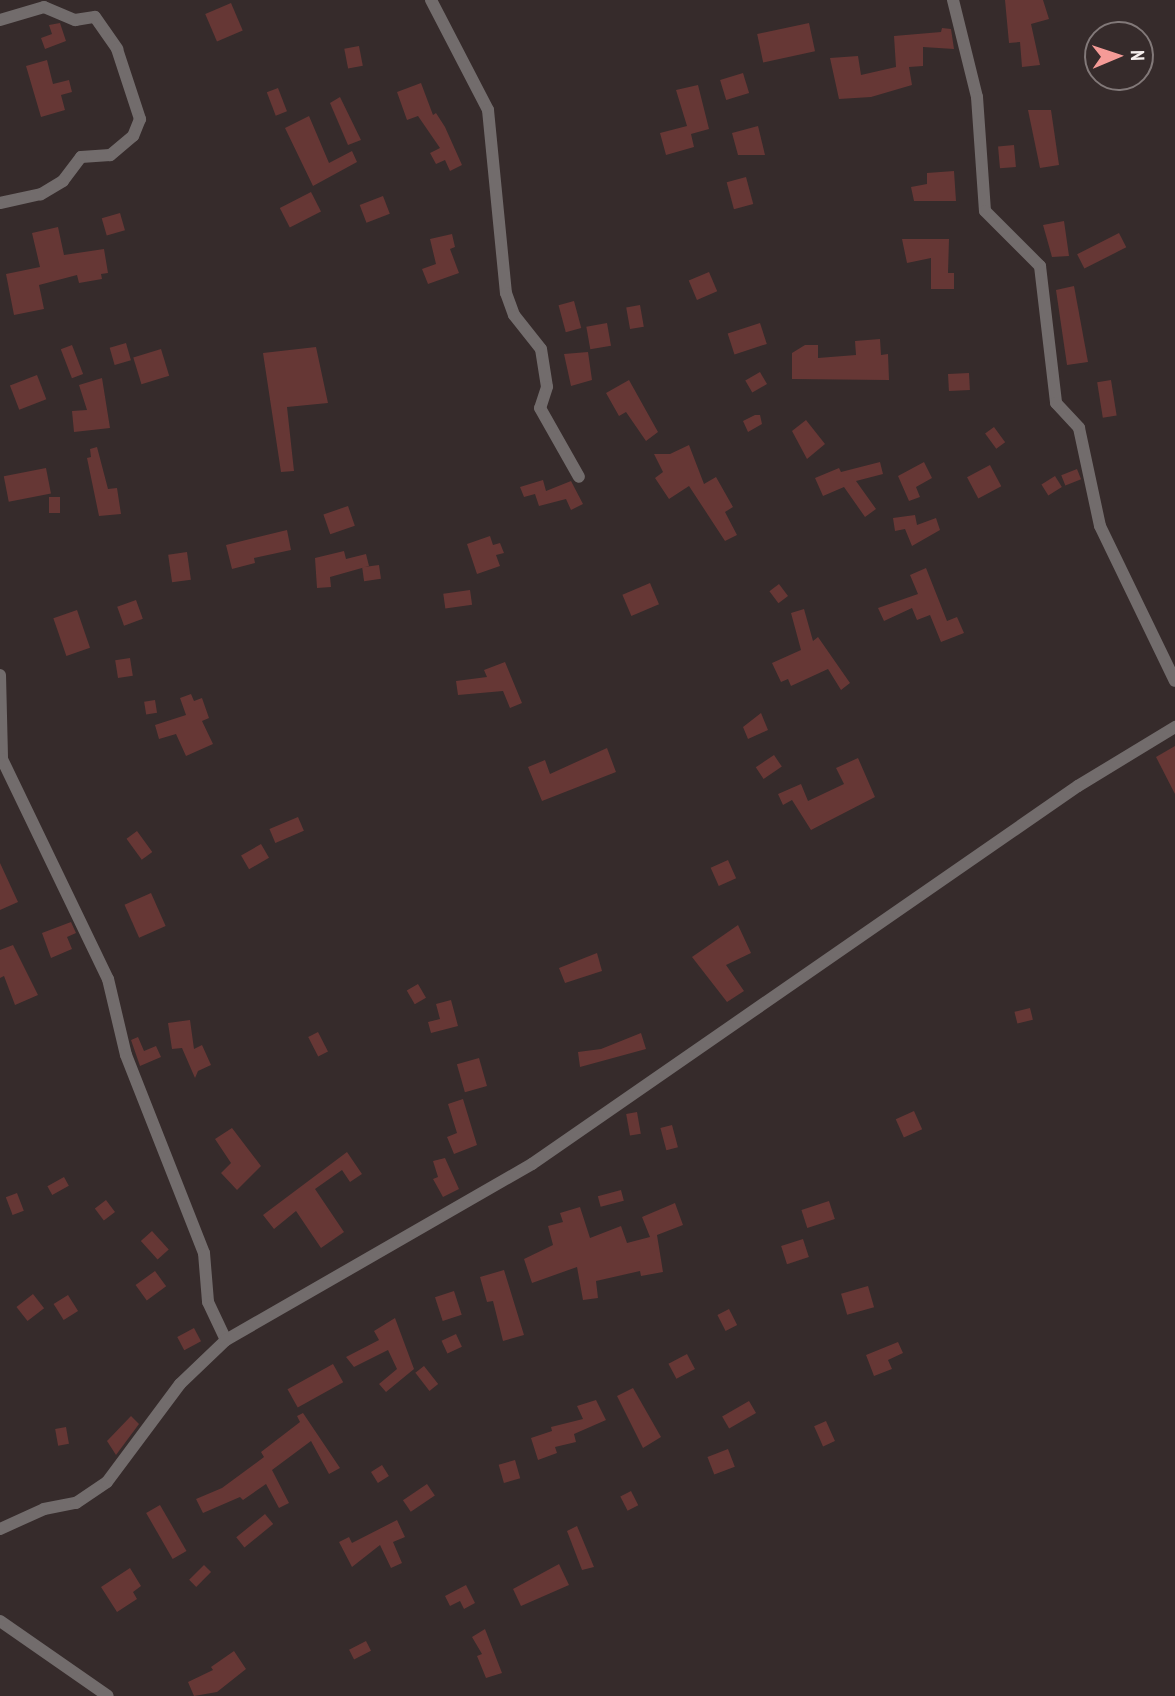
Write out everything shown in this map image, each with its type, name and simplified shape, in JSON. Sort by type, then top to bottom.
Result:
[{"type":"street","points":[[431,0],[488,110],[506,293],[514,315],[541,349],[547,387],[540,408],[579,477]]},
{"type":"street","points":[[953,0],[977,97],[985,211],[1040,266],[1056,403],[1079,428],[1100,526],[1175,681]]},
{"type":"street","points":[[0,20],[44,7],[75,20],[95,17],[117,49],[140,119],[133,136],[110,155],[81,157],[63,181],[41,194],[0,203]]},
{"type":"street","points":[[0,675],[1,760],[108,979],[126,1055],[205,1253],[208,1302],[226,1340]]},
{"type":"street","points":[[0,1529],[44,1509],[75,1503],[107,1482],[180,1384],[226,1340],[532,1164],[1066,794],[1175,727]]},
{"type":"street","points":[[0,1621],[108,1696]]},
{"type":"building","points":[[1005,0],[1043,0],[1049,19],[1031,24],[1040,65],[1022,67],[1020,42],[1009,43]]},
{"type":"building","points":[[231,3],[243,31],[217,42],[205,14]]},
{"type":"building","points":[[60,23],[66,41],[45,49],[41,38],[52,34],[49,25]]},
{"type":"building","points":[[809,23],[815,51],[763,62],[757,34]]},
{"type":"building","points":[[942,28],[951,29],[954,49],[923,47],[923,66],[909,67],[912,85],[871,97],[839,99],[830,58],[858,56],[861,75],[896,67],[894,36],[941,32]]},
{"type":"building","points":[[359,46],[363,66],[348,68],[344,49]]},
{"type":"building","points":[[47,60],[53,84],[69,80],[72,92],[61,95],[65,110],[41,117],[26,66]]},
{"type":"building","points":[[743,73],[749,93],[726,100],[720,80]]},
{"type":"building","points":[[421,83],[433,115],[436,113],[445,127],[462,165],[450,171],[445,160],[436,164],[430,153],[440,148],[418,116],[407,120],[397,92]]},
{"type":"building","points":[[698,85],[709,129],[691,134],[694,147],[666,155],[660,133],[687,126],[676,90]]},
{"type":"building","points":[[278,88],[287,111],[276,116],[267,92]]},
{"type":"building","points":[[340,97],[361,140],[348,145],[330,103]]},
{"type":"building","points":[[1028,110],[1051,110],[1059,165],[1040,168]]},
{"type":"building","points":[[309,116],[329,163],[352,151],[357,162],[313,186],[285,128]]},
{"type":"building","points":[[758,126],[765,155],[738,155],[732,133]]},
{"type":"building","points":[[1014,145],[1016,167],[1000,168],[998,146]]},
{"type":"building","points":[[954,171],[956,201],[914,201],[911,187],[927,184],[927,173]]},
{"type":"building","points":[[746,177],[753,204],[734,209],[727,182]]},
{"type":"building","points":[[311,192],[321,212],[290,227],[280,208]]},
{"type":"building","points":[[383,196],[390,214],[366,223],[360,205]]},
{"type":"building","points":[[120,213],[125,230],[107,236],[102,218]]},
{"type":"building","points":[[1064,221],[1069,256],[1052,257],[1043,225]]},
{"type":"building","points":[[58,227],[64,255],[104,249],[108,273],[101,274],[102,279],[79,283],[77,275],[39,285],[44,309],[14,315],[6,274],[40,267],[32,233]]},
{"type":"building","points":[[1119,233],[1126,247],[1084,269],[1077,254]]},
{"type":"building","points":[[452,234],[455,247],[450,249],[459,273],[428,284],[422,269],[436,264],[430,239]]},
{"type":"building","points":[[902,239],[949,239],[948,273],[954,273],[954,289],[931,289],[931,258],[907,263]]},
{"type":"building","points":[[709,272],[717,291],[697,300],[689,281]]},
{"type":"building","points":[[1074,286],[1088,362],[1067,365],[1056,290]]},
{"type":"building","points":[[574,301],[581,328],[566,332],[559,305]]},
{"type":"building","points":[[640,305],[644,327],[630,329],[626,307]]},
{"type":"building","points":[[607,323],[611,346],[590,349],[586,327]]},
{"type":"building","points":[[760,323],[767,344],[734,354],[728,334]]},
{"type":"building","points":[[880,339],[881,355],[888,354],[889,380],[792,379],[792,353],[805,345],[818,345],[818,358],[856,355],[855,341]]},
{"type":"building","points":[[126,343],[131,360],[115,365],[110,348]]},
{"type":"building","points":[[72,345],[83,374],[72,378],[61,349]]},
{"type":"building","points":[[316,347],[328,403],[287,407],[294,471],[281,472],[263,353]]},
{"type":"building","points":[[161,349],[169,376],[141,384],[133,357]]},
{"type":"building","points":[[588,352],[592,380],[571,386],[564,354]]},
{"type":"building","points":[[760,372],[767,384],[752,393],[745,380]]},
{"type":"building","points":[[969,373],[970,390],[949,391],[948,374]]},
{"type":"building","points":[[37,375],[46,399],[19,410],[10,385]]},
{"type":"building","points":[[102,378],[110,428],[74,432],[72,411],[87,410],[79,385]]},
{"type":"building","points":[[629,380],[658,432],[646,441],[626,412],[619,416],[606,393]]},
{"type":"building","points":[[1111,380],[1117,416],[1103,418],[1097,382]]},
{"type":"building","points":[[760,415],[762,424],[748,432],[743,421]]},
{"type":"building","points":[[806,420],[825,444],[807,459],[792,431]]},
{"type":"building","points":[[994,427],[1005,442],[996,449],[985,433]]},
{"type":"building","points":[[689,445],[704,484],[716,477],[733,507],[725,512],[737,535],[725,541],[689,486],[669,499],[655,478],[663,472],[654,454],[670,454]]},
{"type":"building","points":[[97,447],[108,489],[117,488],[121,514],[99,516],[87,458],[91,457],[90,449]]},
{"type":"building","points":[[880,462],[883,474],[856,481],[876,509],[865,517],[844,487],[823,496],[815,478],[839,468],[841,472]]},
{"type":"building","points":[[924,462],[932,478],[916,487],[920,497],[909,501],[898,476]]},
{"type":"building","points":[[990,465],[1001,486],[978,498],[967,477]]},
{"type":"building","points":[[46,468],[51,494],[9,502],[4,476]]},
{"type":"building","points":[[1077,469],[1081,479],[1065,486],[1061,475]]},
{"type":"building","points":[[1055,476],[1062,487],[1048,496],[1041,484]]},
{"type":"building","points":[[543,480],[546,491],[571,481],[583,504],[571,510],[566,499],[539,506],[535,494],[524,497],[520,487]]},
{"type":"building","points":[[49,497],[60,497],[60,513],[49,513]]},
{"type":"building","points":[[348,506],[355,526],[330,534],[323,514]]},
{"type":"building","points":[[915,515],[917,525],[936,518],[940,530],[912,546],[905,529],[895,531],[893,518]]},
{"type":"building","points":[[287,530],[291,550],[254,558],[255,563],[232,569],[226,545]]},
{"type":"building","points":[[490,536],[493,545],[500,543],[504,553],[496,555],[500,566],[477,574],[467,544]]},
{"type":"building","points":[[344,551],[346,559],[366,554],[369,566],[330,577],[331,587],[317,588],[315,558]]},
{"type":"building","points":[[187,552],[191,580],[172,582],[168,555]]},
{"type":"building","points":[[379,565],[381,579],[364,581],[362,567]]},
{"type":"building","points":[[926,568],[947,621],[957,617],[964,633],[941,642],[930,615],[917,620],[912,608],[884,621],[878,608],[918,594],[910,575]]},
{"type":"building","points":[[650,583],[659,604],[631,616],[622,595]]},
{"type":"building","points":[[779,584],[788,596],[778,603],[769,591]]},
{"type":"building","points":[[470,590],[472,605],[445,609],[443,594]]},
{"type":"building","points":[[136,600],[143,619],[124,626],[117,607]]},
{"type":"building","points":[[804,609],[813,641],[818,637],[850,683],[841,690],[828,669],[791,686],[788,679],[781,682],[772,663],[801,650],[791,613]]},
{"type":"building","points":[[77,610],[90,648],[66,656],[53,618]]},
{"type":"building","points":[[130,658],[133,676],[118,678],[115,660]]},
{"type":"building","points":[[505,662],[522,703],[510,708],[503,691],[458,695],[456,681],[487,677],[484,670]]},
{"type":"building","points":[[191,694],[194,701],[202,698],[209,718],[202,721],[213,744],[186,756],[176,734],[159,739],[155,725],[186,715],[180,698]]},
{"type":"building","points":[[155,700],[157,713],[146,715],[144,702]]},
{"type":"building","points":[[761,713],[768,730],[748,739],[743,727]]},
{"type":"building","points":[[1175,746],[1175,794],[1156,757]]},
{"type":"building","points":[[607,748],[616,772],[542,801],[528,767],[545,760],[550,774]]},
{"type":"building","points":[[774,755],[782,767],[764,779],[756,767]]},
{"type":"building","points":[[858,758],[875,797],[811,830],[792,800],[783,805],[778,794],[801,784],[808,801],[844,784],[836,768]]},
{"type":"building","points":[[298,817],[304,831],[275,843],[269,829]]},
{"type":"building","points":[[137,831],[152,852],[142,860],[126,839]]},
{"type":"building","points":[[261,844],[269,858],[249,869],[241,856]]},
{"type":"building","points":[[728,860],[736,878],[719,886],[711,868]]},
{"type":"building","points":[[0,863],[18,902],[0,910]]},
{"type":"building","points":[[151,893],[166,926],[139,938],[125,905]]},
{"type":"building","points":[[71,922],[76,933],[67,937],[72,949],[51,958],[42,933]]},
{"type":"building","points":[[738,925],[751,953],[726,965],[744,991],[727,1002],[692,957]]},
{"type":"building","points":[[13,945],[38,995],[15,1005],[4,976],[0,978],[0,950]]},
{"type":"building","points":[[597,953],[602,971],[565,983],[559,968]]},
{"type":"building","points":[[418,984],[426,998],[415,1004],[407,990]]},
{"type":"building","points":[[451,1000],[458,1026],[431,1033],[428,1022],[440,1019],[436,1004]]},
{"type":"building","points":[[1030,1008],[1033,1020],[1017,1024],[1014,1012]]},
{"type":"building","points":[[190,1020],[194,1049],[202,1045],[211,1065],[198,1071],[195,1078],[182,1048],[172,1049],[168,1023]]},
{"type":"building","points":[[318,1032],[328,1052],[318,1057],[308,1037]]},
{"type":"building","points":[[641,1033],[646,1049],[580,1067],[578,1052],[601,1049]]},
{"type":"building","points":[[138,1037],[144,1051],[156,1046],[161,1057],[140,1066],[131,1040]]},
{"type":"building","points":[[479,1058],[487,1086],[465,1092],[457,1064]]},
{"type":"building","points":[[463,1099],[477,1145],[454,1154],[447,1137],[457,1133],[448,1104]]},
{"type":"building","points":[[914,1111],[922,1129],[904,1137],[896,1119]]},
{"type":"building","points":[[637,1112],[641,1134],[630,1136],[626,1114]]},
{"type":"building","points":[[672,1125],[678,1147],[666,1150],[660,1128]]},
{"type":"building","points":[[232,1128],[261,1166],[237,1190],[221,1173],[231,1163],[215,1139]]},
{"type":"building","points":[[347,1152],[362,1174],[350,1182],[342,1170],[315,1189],[344,1232],[321,1248],[296,1211],[274,1229],[263,1215]]},
{"type":"building","points":[[445,1158],[459,1189],[443,1197],[433,1179],[438,1177],[433,1161]]},
{"type":"building","points":[[64,1177],[69,1186],[52,1195],[47,1186]]},
{"type":"building","points":[[621,1190],[624,1201],[601,1207],[598,1196]]},
{"type":"building","points":[[17,1193],[24,1211],[13,1215],[6,1197]]},
{"type":"building","points":[[106,1200],[115,1212],[104,1220],[95,1208]]},
{"type":"building","points":[[829,1201],[835,1219],[807,1228],[801,1210]]},
{"type":"building","points":[[675,1203],[683,1225],[657,1235],[663,1272],[641,1276],[640,1271],[596,1281],[598,1298],[583,1300],[577,1267],[532,1283],[524,1259],[553,1245],[548,1226],[563,1222],[560,1213],[580,1207],[590,1238],[621,1226],[627,1243],[650,1237],[642,1217]]},
{"type":"building","points":[[152,1231],[169,1250],[158,1260],[141,1241]]},
{"type":"building","points":[[803,1239],[809,1257],[787,1264],[781,1246]]},
{"type":"building","points":[[504,1270],[524,1335],[503,1341],[493,1301],[487,1302],[480,1277]]},
{"type":"building","points":[[155,1271],[166,1286],[147,1300],[136,1285]]},
{"type":"building","points":[[868,1286],[874,1307],[847,1315],[841,1294]]},
{"type":"building","points":[[454,1291],[462,1315],[443,1321],[435,1297]]},
{"type":"building","points":[[33,1294],[44,1308],[28,1321],[16,1307]]},
{"type":"building","points":[[68,1295],[78,1311],[64,1320],[54,1304]]},
{"type":"building","points":[[729,1309],[737,1325],[726,1331],[717,1315]]},
{"type":"building","points":[[395,1318],[414,1369],[386,1392],[379,1384],[397,1369],[388,1350],[354,1367],[346,1357],[379,1340],[374,1331]]},
{"type":"building","points":[[194,1328],[201,1341],[184,1350],[177,1337]]},
{"type":"building","points":[[456,1334],[462,1347],[447,1353],[441,1341]]},
{"type":"building","points":[[898,1342],[903,1353],[888,1360],[892,1369],[874,1376],[866,1355]]},
{"type":"building","points":[[687,1354],[695,1369],[676,1379],[668,1364]]},
{"type":"building","points":[[333,1364],[343,1382],[298,1408],[288,1389]]},
{"type":"building","points":[[424,1366],[438,1384],[429,1391],[415,1373]]},
{"type":"building","points":[[633,1388],[661,1437],[643,1448],[617,1396]]},
{"type":"building","points":[[596,1400],[606,1420],[574,1434],[576,1442],[555,1447],[557,1453],[538,1460],[531,1438],[552,1431],[551,1427],[583,1419],[577,1406]]},
{"type":"building","points":[[749,1401],[756,1413],[729,1429],[722,1416]]},
{"type":"building","points":[[303,1413],[340,1468],[329,1474],[311,1441],[272,1470],[289,1503],[279,1508],[266,1484],[243,1500],[240,1497],[203,1513],[196,1499],[222,1488],[264,1457],[261,1452],[300,1422],[297,1416]]},
{"type":"building","points":[[131,1416],[139,1424],[116,1455],[107,1441]]},
{"type":"building","points":[[826,1421],[835,1441],[823,1446],[814,1426]]},
{"type":"building","points":[[66,1427],[69,1444],[58,1446],[55,1429]]},
{"type":"building","points":[[728,1449],[735,1467],[714,1475],[707,1457]]},
{"type":"building","points":[[515,1460],[520,1478],[504,1483],[499,1465]]},
{"type":"building","points":[[382,1465],[389,1476],[378,1483],[371,1472]]},
{"type":"building","points":[[427,1484],[435,1496],[411,1512],[403,1500]]},
{"type":"building","points":[[631,1491],[638,1505],[628,1511],[620,1496]]},
{"type":"building","points":[[160,1505],[186,1551],[173,1559],[146,1513]]},
{"type":"building","points":[[265,1514],[273,1524],[244,1547],[236,1537]]},
{"type":"building","points":[[397,1520],[405,1537],[393,1542],[402,1563],[391,1568],[380,1545],[352,1567],[339,1542],[349,1537],[352,1543]]},
{"type":"building","points":[[577,1526],[594,1567],[582,1570],[567,1531]]},
{"type":"building","points":[[559,1564],[569,1585],[521,1606],[513,1589]]},
{"type":"building","points":[[204,1565],[211,1572],[196,1587],[189,1580]]},
{"type":"building","points":[[130,1568],[141,1586],[133,1592],[137,1599],[117,1612],[101,1587]]},
{"type":"building","points":[[466,1585],[475,1603],[464,1609],[460,1601],[450,1606],[445,1596]]},
{"type":"building","points":[[485,1629],[502,1673],[486,1678],[477,1656],[482,1654],[472,1637]]},
{"type":"building","points":[[366,1641],[371,1651],[354,1659],[349,1650]]},
{"type":"building","points":[[234,1651],[246,1669],[217,1692],[194,1696],[188,1682],[213,1670],[211,1667]]}]
